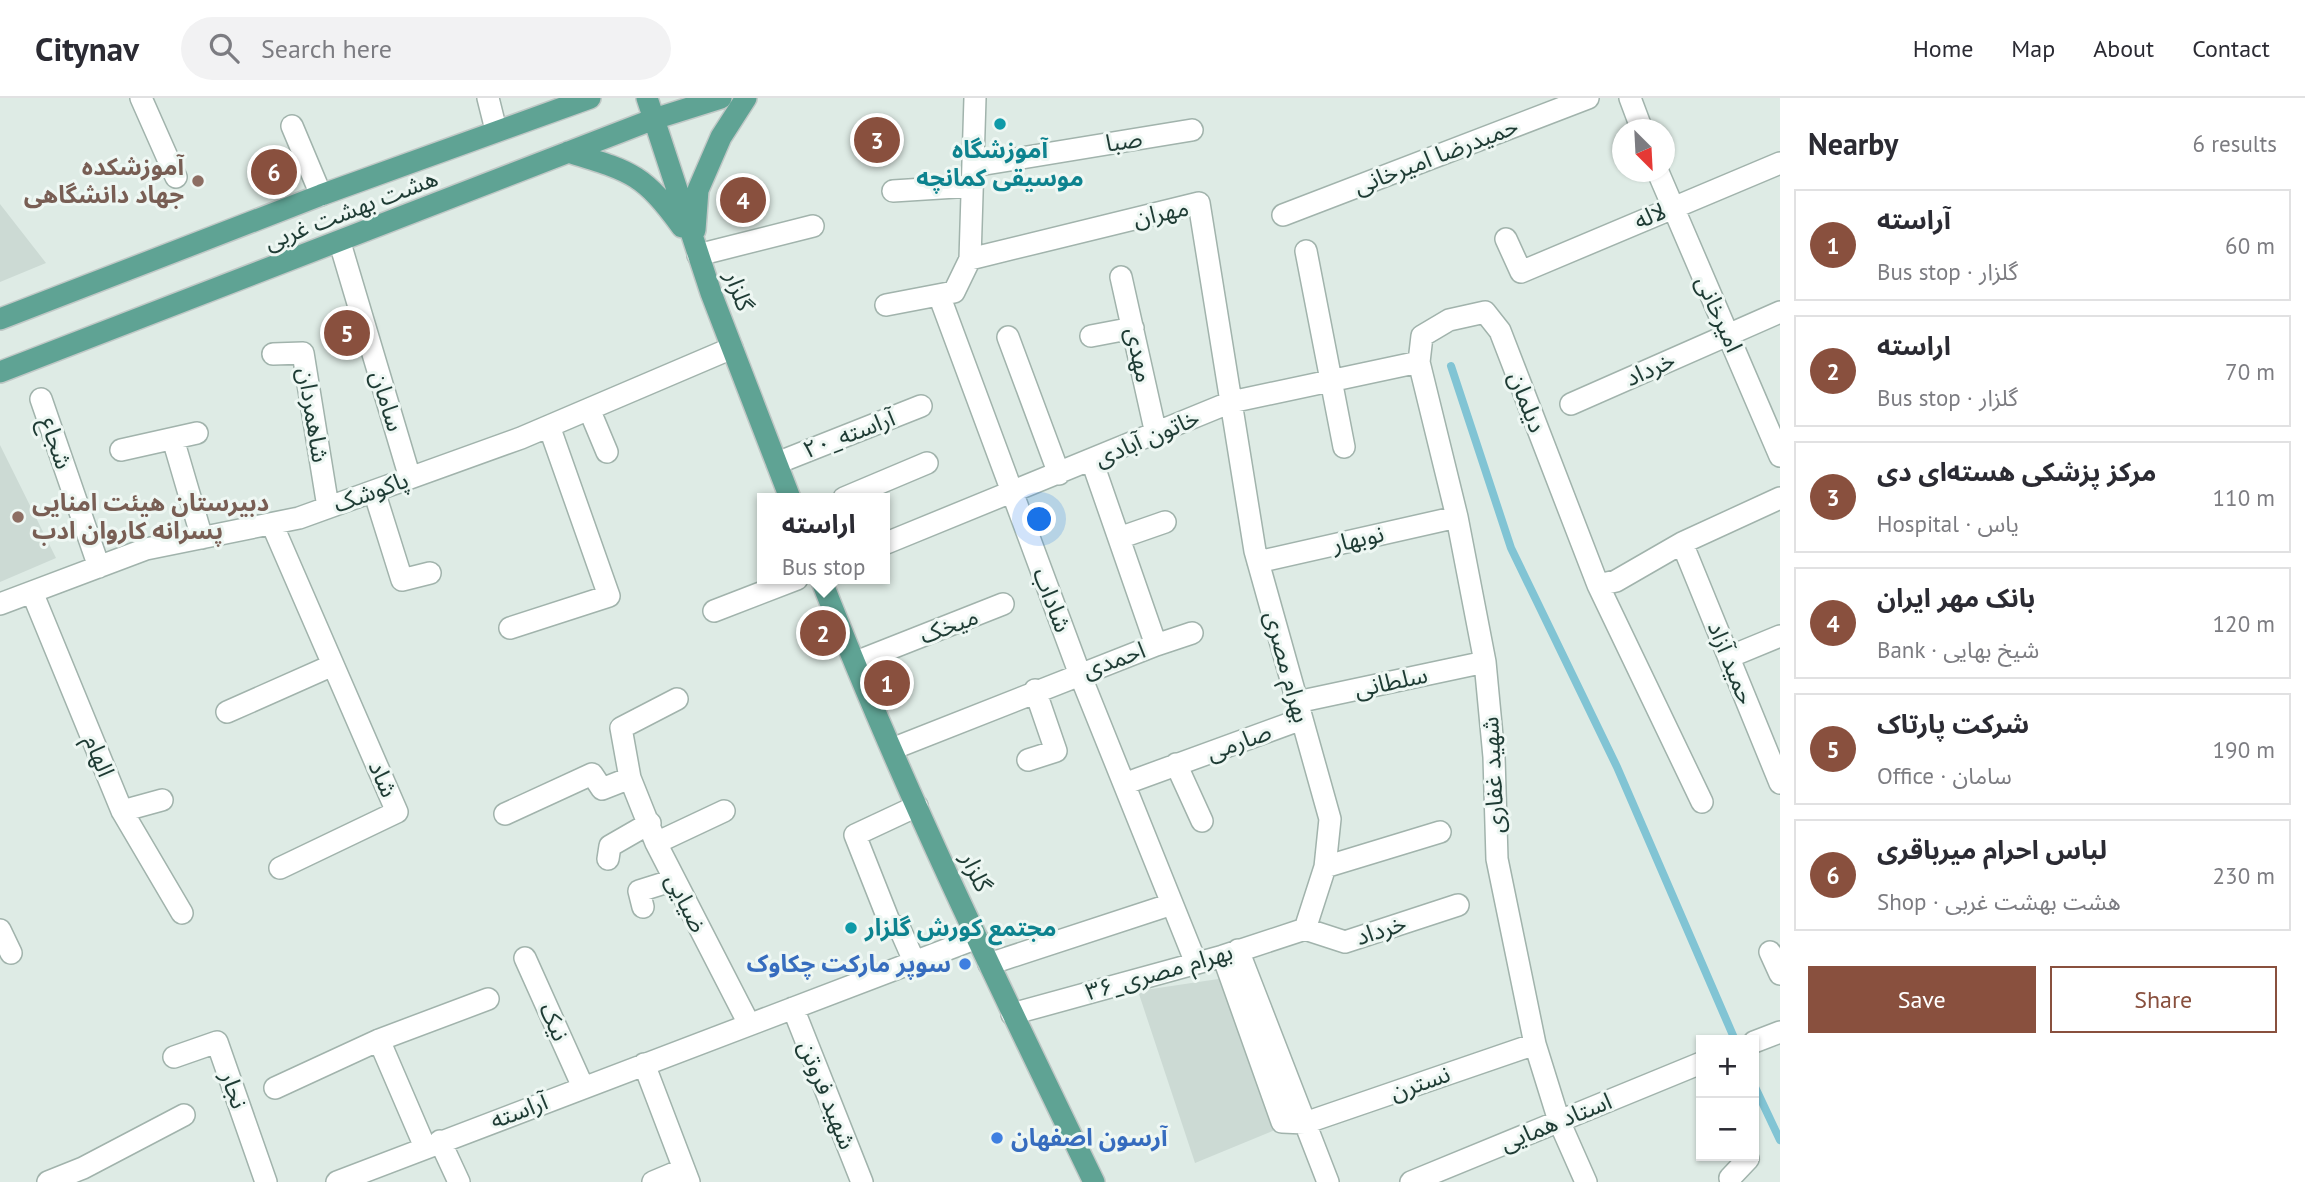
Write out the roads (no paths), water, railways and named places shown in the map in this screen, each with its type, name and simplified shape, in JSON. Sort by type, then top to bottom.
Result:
[{"type":"main road","name":"هشت بهشت غربی","points":[[0,319],[561,103],[590,98]]},
{"type":"main road","name":"گلزار","points":[[647,98],[696,249],[788,493]]},
{"type":"main road","name":"هشت بهشت غربی","points":[[0,372],[340,243],[654,119],[721,98]]},
{"type":"main road","points":[[696,249],[698,190],[721,137],[746,98]]},
{"type":"main road","points":[[568,152],[629,171],[657,193],[696,249]]},
{"type":"main road","name":"گلزار","points":[[823,584],[917,806],[1012,1014],[1094,1182]]},
{"type":"street","points":[[141,98],[176,177]]},
{"type":"street","points":[[488,98],[496,130]]},
{"type":"street","points":[[886,305],[954,292],[970,259],[975,98]]},
{"type":"street","name":"حمیدرضا امیرخانی","points":[[1283,215],[1588,98]]},
{"type":"street","points":[[1630,98],[1638,119]]},
{"type":"street","points":[[292,126],[321,195]]},
{"type":"street","name":"صبا","points":[[893,191],[1192,130]]},
{"type":"street","name":"لاله","points":[[1506,239],[1521,272],[1672,206],[1780,163]]},
{"type":"street","name":"امیرخانی","points":[[1662,182],[1780,456]]},
{"type":"street","name":"مهران","points":[[970,259],[1199,203],[1231,402]]},
{"type":"street","points":[[696,249],[813,226]]},
{"type":"street","name":"سامان","points":[[340,243],[410,478]]},
{"type":"street","points":[[1306,251],[1344,447]]},
{"type":"street","name":"مهدی","points":[[1121,276],[1156,434]]},
{"type":"street","name":"شاداب","points":[[939,295],[1079,673],[1196,963]]},
{"type":"street","name":"دیلمان","points":[[1419,362],[1422,336],[1449,320],[1485,312],[1500,331],[1598,585],[1702,802]]},
{"type":"street","name":"خرداد","points":[[1571,404],[1780,312]]},
{"type":"street","points":[[1091,336],[1133,328]]},
{"type":"street","points":[[1008,337],[1059,474]]},
{"type":"street","name":"پاکوشک","points":[[0,604],[146,549],[272,524],[374,491],[549,426],[732,348]]},
{"type":"street","name":"شاهمردان","points":[[273,354],[303,353],[328,507]]},
{"type":"street","name":"خاتون آبادی","points":[[890,542],[1231,402],[1419,362]]},
{"type":"street","name":"شهید غفاری","points":[[1419,362],[1457,517],[1485,662],[1494,757],[1497,859],[1535,1044],[1559,1121],[1586,1182]]},
{"type":"street","name":"شجاع","points":[[41,399],[99,567]]},
{"type":"street","name":"بهرام مصری","points":[[1231,402],[1258,562],[1330,818],[1325,867],[1305,929]]},
{"type":"street","name":"۲۰_آراسته","points":[[777,463],[921,406]]},
{"type":"street","points":[[589,409],[607,452]]},
{"type":"street","points":[[510,628],[609,596],[549,426]]},
{"type":"street","points":[[121,450],[197,433]]},
{"type":"street","points":[[173,439],[202,538]]},
{"type":"street","name":"احمدی","points":[[892,749],[1079,673],[1156,645],[1092,461]]},
{"type":"street","points":[[856,493],[927,463]]},
{"type":"street","points":[[374,491],[402,580],[430,573]]},
{"type":"street","points":[[1598,585],[1616,581],[1682,542],[1780,498]]},
{"type":"street","name":"نوبهار","points":[[1258,562],[1457,517]]},
{"type":"street","points":[[1119,538],[1165,522]]},
{"type":"street","name":"شاد","points":[[272,524],[397,812],[280,868]]},
{"type":"street","name":"حمید آزاد","points":[[1682,542],[1780,783]]},
{"type":"street","points":[[714,611],[784,584]]},
{"type":"street","name":"الهام","points":[[32,592],[122,811],[182,913]]},
{"type":"street","name":"میخک","points":[[856,662],[1003,604]]},
{"type":"street","points":[[1156,645],[1192,633]]},
{"type":"street","points":[[1729,657],[1780,636]]},
{"type":"street","name":"سلطانی","points":[[1299,710],[1485,662]]},
{"type":"street","points":[[227,712],[333,665]]},
{"type":"street","points":[[1028,760],[1056,751],[1035,691]]},
{"type":"street","name":"ضیایی","points":[[677,699],[621,728],[630,778],[674,880],[749,1024]]},
{"type":"street","name":"صارمی","points":[[1124,784],[1299,710]]},
{"type":"street","name":"صارمی","points":[[1176,764],[1202,821]]},
{"type":"street","points":[[505,814],[592,774],[602,789],[630,778]]},
{"type":"street","points":[[122,811],[162,800]]},
{"type":"street","points":[[914,961],[899,927],[891,926],[855,835],[917,806]]},
{"type":"street","points":[[608,859],[610,846],[724,811]]},
{"type":"street","points":[[1325,867],[1440,832]]},
{"type":"street","points":[[643,907],[639,891],[674,880]]},
{"type":"street","points":[[989,964],[1172,904]]},
{"type":"street","name":"خرداد","points":[[1305,929],[1345,942],[1458,905]]},
{"type":"street","name":"۳۶_بهرام مصری","points":[[1012,1014],[1231,953],[1305,929]]},
{"type":"street","points":[[0,930],[11,954]]},
{"type":"street","name":"آراسته","points":[[337,1182],[375,1175],[432,1144],[977,938]]},
{"type":"street","points":[[1770,952],[1780,974]]},
{"type":"street","points":[[1231,953],[1328,1182]]},
{"type":"street","name":"نیک","points":[[525,958],[583,1087]]},
{"type":"street","points":[[275,1087],[380,1040],[488,999]]},
{"type":"street","name":"شهید فروتن","points":[[793,1008],[862,1182]]},
{"type":"street","points":[[1759,1040],[1780,1032]]},
{"type":"street","points":[[380,1040],[432,1144],[459,1182]]},
{"type":"street","name":"نجار","points":[[174,1057],[218,1042],[266,1182]]},
{"type":"street","name":"نسترن","points":[[1305,1123],[1535,1044]]},
{"type":"street","points":[[644,1064],[687,1176],[653,1182]]},
{"type":"street","name":"استاد همایی","points":[[1411,1182],[1696,1065]]},
{"type":"street","points":[[48,1182],[86,1175],[184,1115]]},
{"type":"street","points":[[1731,1182],[1730,1178],[1746,1161]]},
{"type":"waterway","points":[[1451,366],[1511,548],[1617,767],[1733,1035]]},
{"type":"waterway","points":[[1759,1096],[1780,1140]]},
{"type":"place","name":"آموزشگاه موسیقی کمانچه","points":[[1000,124]]},
{"type":"place","name":"مرکز پزشکی هسته‌ای دی","points":[[877,140]]},
{"type":"place","name":"لباس احرام میرباقری","points":[[274,172]]},
{"type":"place","name":"آموزشکده جهاد دانشگاهی","points":[[198,181]]},
{"type":"place","name":"بانک مهر ایران","points":[[743,200]]},
{"type":"place","name":"شرکت پارتاک","points":[[347,333]]},
{"type":"place","name":"دبیرستان هیئت امنایی پسرانه کاروان ادب","points":[[18,517]]},
{"type":"place","name":"اراسته","points":[[823,633]]},
{"type":"place","name":"آراسته","points":[[887,683]]},
{"type":"place","name":"مجتمع کورش گلزار","points":[[851,928]]},
{"type":"place","name":"سوپر مارکت چکاوک","points":[[965,964]]},
{"type":"place","name":"آرسون اصفهان","points":[[997,1138]]}]
